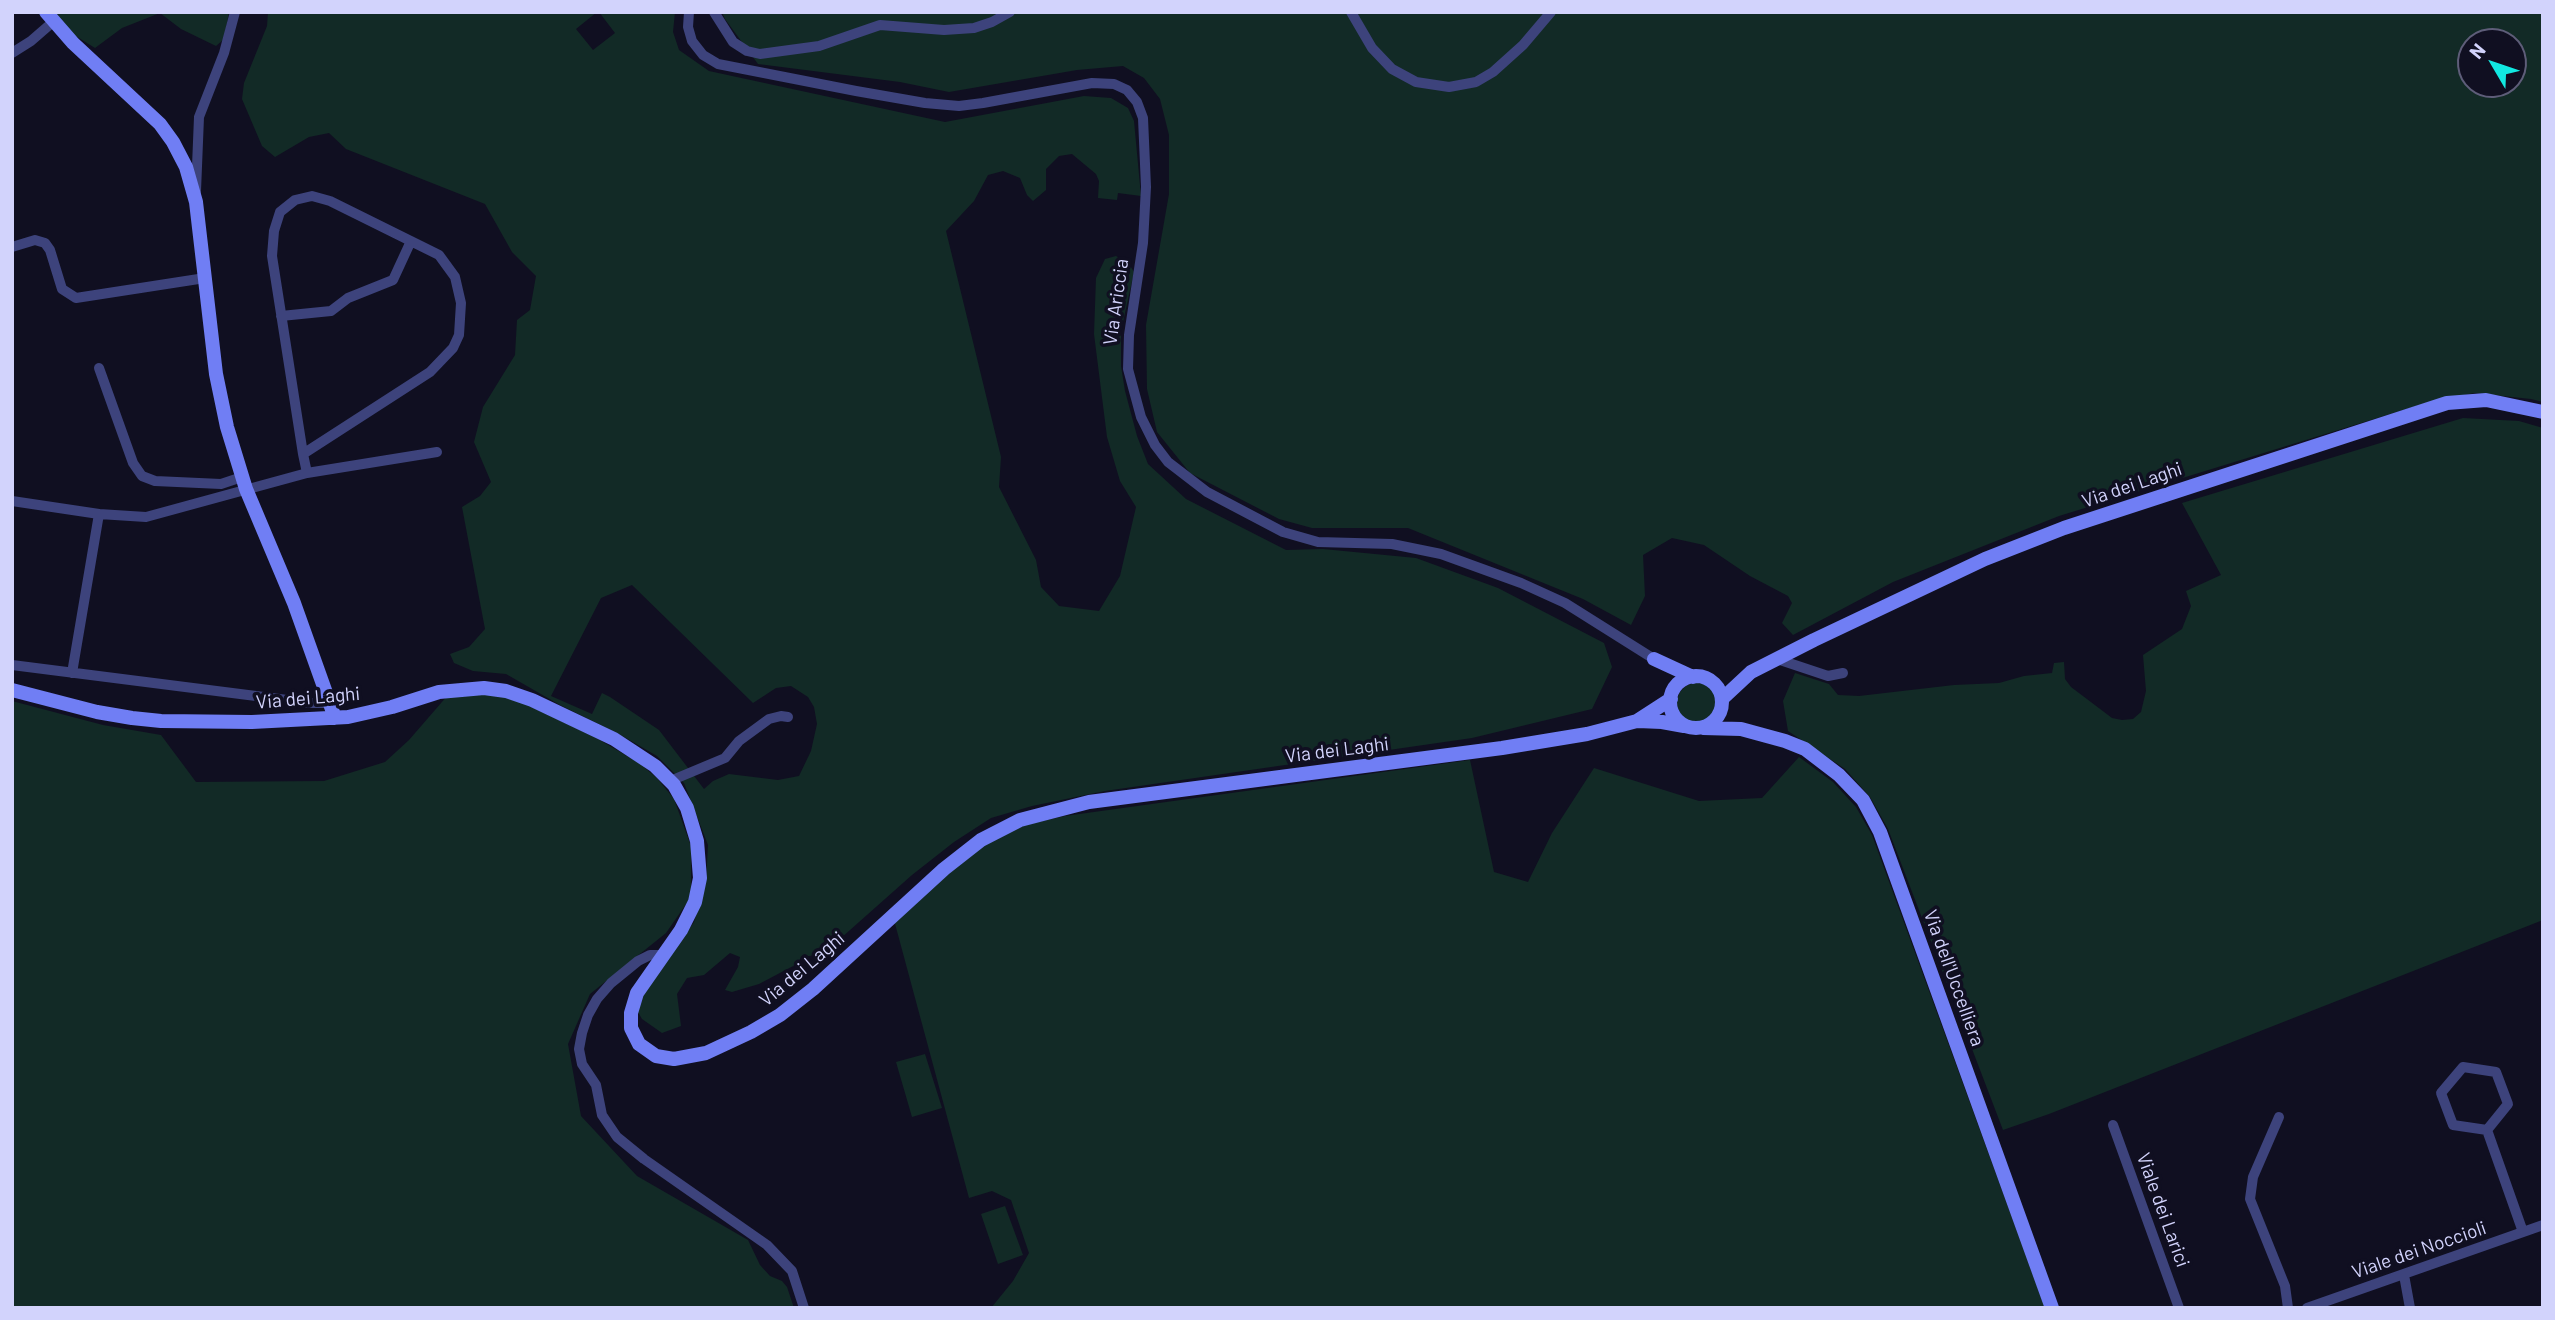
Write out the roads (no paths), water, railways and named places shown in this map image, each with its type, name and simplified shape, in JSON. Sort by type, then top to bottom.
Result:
[{"type":"main road","points":[[50,17],[165,131],[186,167],[196,202],[215,374],[226,427],[244,483],[294,603],[335,718]]},
{"type":"main road","name":"Via dei Laghi","points":[[1722,702],[1751,672],[1954,573],[2024,543],[2426,409],[2460,401],[2493,401],[2543,412]]},
{"type":"main road","name":"Via Ariccia","points":[[1654,659],[1699,677]]},
{"type":"main road","name":"Via Ariccia","points":[[1654,659],[1672,696]]},
{"type":"main road","name":"Via dei Laghi","points":[[1699,677],[1751,672]]},
{"type":"main road","points":[[1722,702],[1716,720],[1703,727],[1686,726],[1672,712],[1672,696],[1679,683],[1699,677],[1716,686],[1722,702],[1741,729]]},
{"type":"main road","name":"Via dei Laghi","points":[[12,690],[97,712],[155,721],[252,722],[335,718],[380,710],[453,689],[477,688],[500,690],[532,700],[596,729],[644,757],[670,781],[683,799],[698,848],[700,878],[690,916],[644,983],[634,1002],[630,1021],[633,1033],[642,1046],[656,1056],[674,1059],[699,1055],[761,1027],[785,1012],[944,869],[981,840],[1020,820],[1099,801],[1502,748],[1597,732],[1637,721],[1686,726]]},
{"type":"main road","name":"Via dei Laghi","points":[[1637,721],[1672,696]]},
{"type":"main road","name":"Via dell'Uccelliera","points":[[1703,727],[1741,729],[1805,749],[1839,775],[1863,800],[1880,832],[2052,1308]]},
{"type":"street","points":[[196,202],[200,117],[224,52],[235,12]]},
{"type":"street","name":"Via Ariccia","points":[[689,12],[688,27],[692,41],[703,55],[718,64],[856,91],[959,106],[1089,83],[1110,83],[1127,90],[1137,102],[1143,118],[1146,174],[1143,243],[1129,335],[1128,369],[1133,395],[1144,424],[1168,462],[1200,487],[1283,532],[1318,542],[1392,544],[1441,554],[1512,579],[1559,600],[1654,659]]},
{"type":"street","points":[[714,12],[730,39],[747,51],[760,54],[814,47],[880,25],[944,30],[974,28],[1010,12]]},
{"type":"street","points":[[1351,12],[1371,48],[1388,66],[1416,82],[1449,87],[1476,82],[1493,72],[1518,51],[1551,12]]},
{"type":"street","points":[[12,53],[50,17]]},
{"type":"street","points":[[303,454],[430,372],[453,348],[459,335],[461,303],[455,277],[439,255],[325,199],[309,196],[290,202],[282,209],[276,221],[272,250],[274,274],[303,454],[307,473]]},
{"type":"street","points":[[12,247],[35,240],[45,243],[50,250],[62,289],[76,298],[205,278]]},
{"type":"street","points":[[281,316],[331,310],[348,298],[393,280],[411,241]]},
{"type":"street","points":[[99,369],[133,463],[142,476],[155,481],[244,483],[437,452]]},
{"type":"street","points":[[12,501],[99,514],[146,516],[244,483]]},
{"type":"street","points":[[72,673],[99,514]]},
{"type":"street","points":[[1777,659],[1828,676],[1843,673]]},
{"type":"street","points":[[12,666],[311,703],[331,703]]},
{"type":"street","points":[[670,781],[725,758],[739,741],[769,719],[788,717]]},
{"type":"street","points":[[664,954],[650,955],[631,965],[597,999],[588,1016],[579,1049],[582,1064],[596,1085],[602,1115],[617,1137],[644,1159],[767,1245],[792,1271],[804,1308]]},
{"type":"street","points":[[2463,1067],[2496,1072],[2508,1104],[2487,1130],[2453,1125],[2441,1093],[2463,1067]]},
{"type":"street","points":[[2279,1117],[2253,1177],[2250,1199],[2286,1286],[2288,1308]]},
{"type":"street","name":"Viale dei Larici","points":[[2113,1125],[2179,1308]]},
{"type":"street","points":[[2487,1130],[2523,1232]]},
{"type":"street","name":"Viale dei Noccioli","points":[[2307,1308],[2543,1225]]},
{"type":"street","points":[[2404,1275],[2410,1308]]}]
